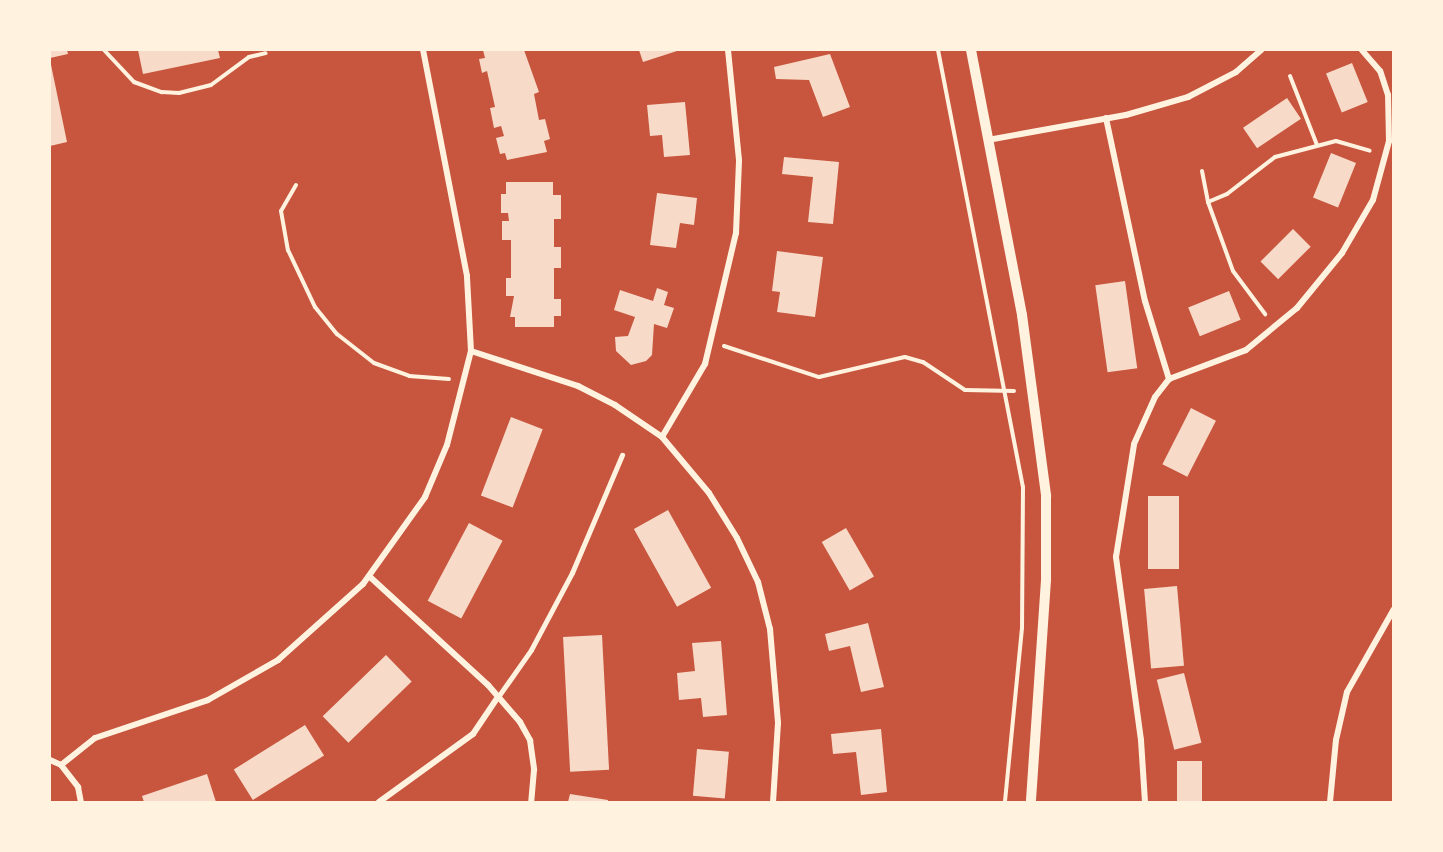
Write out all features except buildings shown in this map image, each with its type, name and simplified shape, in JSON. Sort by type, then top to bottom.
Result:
[{"type":"street","points":[[62,765],[95,738],[208,700],[278,660],[331,616],[369,576],[425,497],[447,445],[471,351],[467,276],[423,50]]},
{"type":"street","points":[[662,437],[705,364],[736,233],[739,160],[728,50]]},
{"type":"street","points":[[971,50],[1034,390],[1046,496],[1046,580],[1031,802]]},
{"type":"street","points":[[988,140],[1106,118],[1188,97],[1236,72],[1261,50]]},
{"type":"street","points":[[1145,802],[1116,556],[1134,444],[1155,397],[1169,379],[1246,350],[1276,328],[1342,253],[1373,200],[1389,141],[1388,94],[1380,71],[1362,50]]},
{"type":"street","points":[[1106,118],[1145,301],[1169,379]]},
{"type":"street","points":[[471,351],[578,386],[662,437],[709,493],[737,538],[758,582],[770,629],[776,675],[778,723],[773,802]]},
{"type":"street","points":[[369,576],[498,696],[530,740],[534,770],[531,802]]},
{"type":"street","points":[[1330,802],[1336,740],[1347,692],[1394,609]]},
{"type":"street","points":[[379,802],[473,734],[498,696]]},
{"type":"street","points":[[50,760],[62,765],[78,786],[81,802]]},
{"type":"lane","points":[[498,696],[531,650],[572,573],[622,455]]},
{"type":"path","points":[[104,50],[134,82],[162,92],[179,93],[211,85],[249,57],[266,53]]},
{"type":"path","points":[[938,50],[1023,487],[1022,628],[1005,802]]},
{"type":"path","points":[[1290,76],[1317,145]]},
{"type":"path","points":[[1208,202],[1227,194],[1275,157],[1317,145],[1336,141],[1385,155]]},
{"type":"path","points":[[1202,171],[1208,202],[1233,271],[1276,328]]},
{"type":"path","points":[[296,184],[281,211],[288,250],[315,307],[337,334],[374,363],[409,376],[464,380]]},
{"type":"path","points":[[712,342],[802,375],[819,377],[905,357],[923,362],[965,390],[1006,392],[1034,390]]}]
